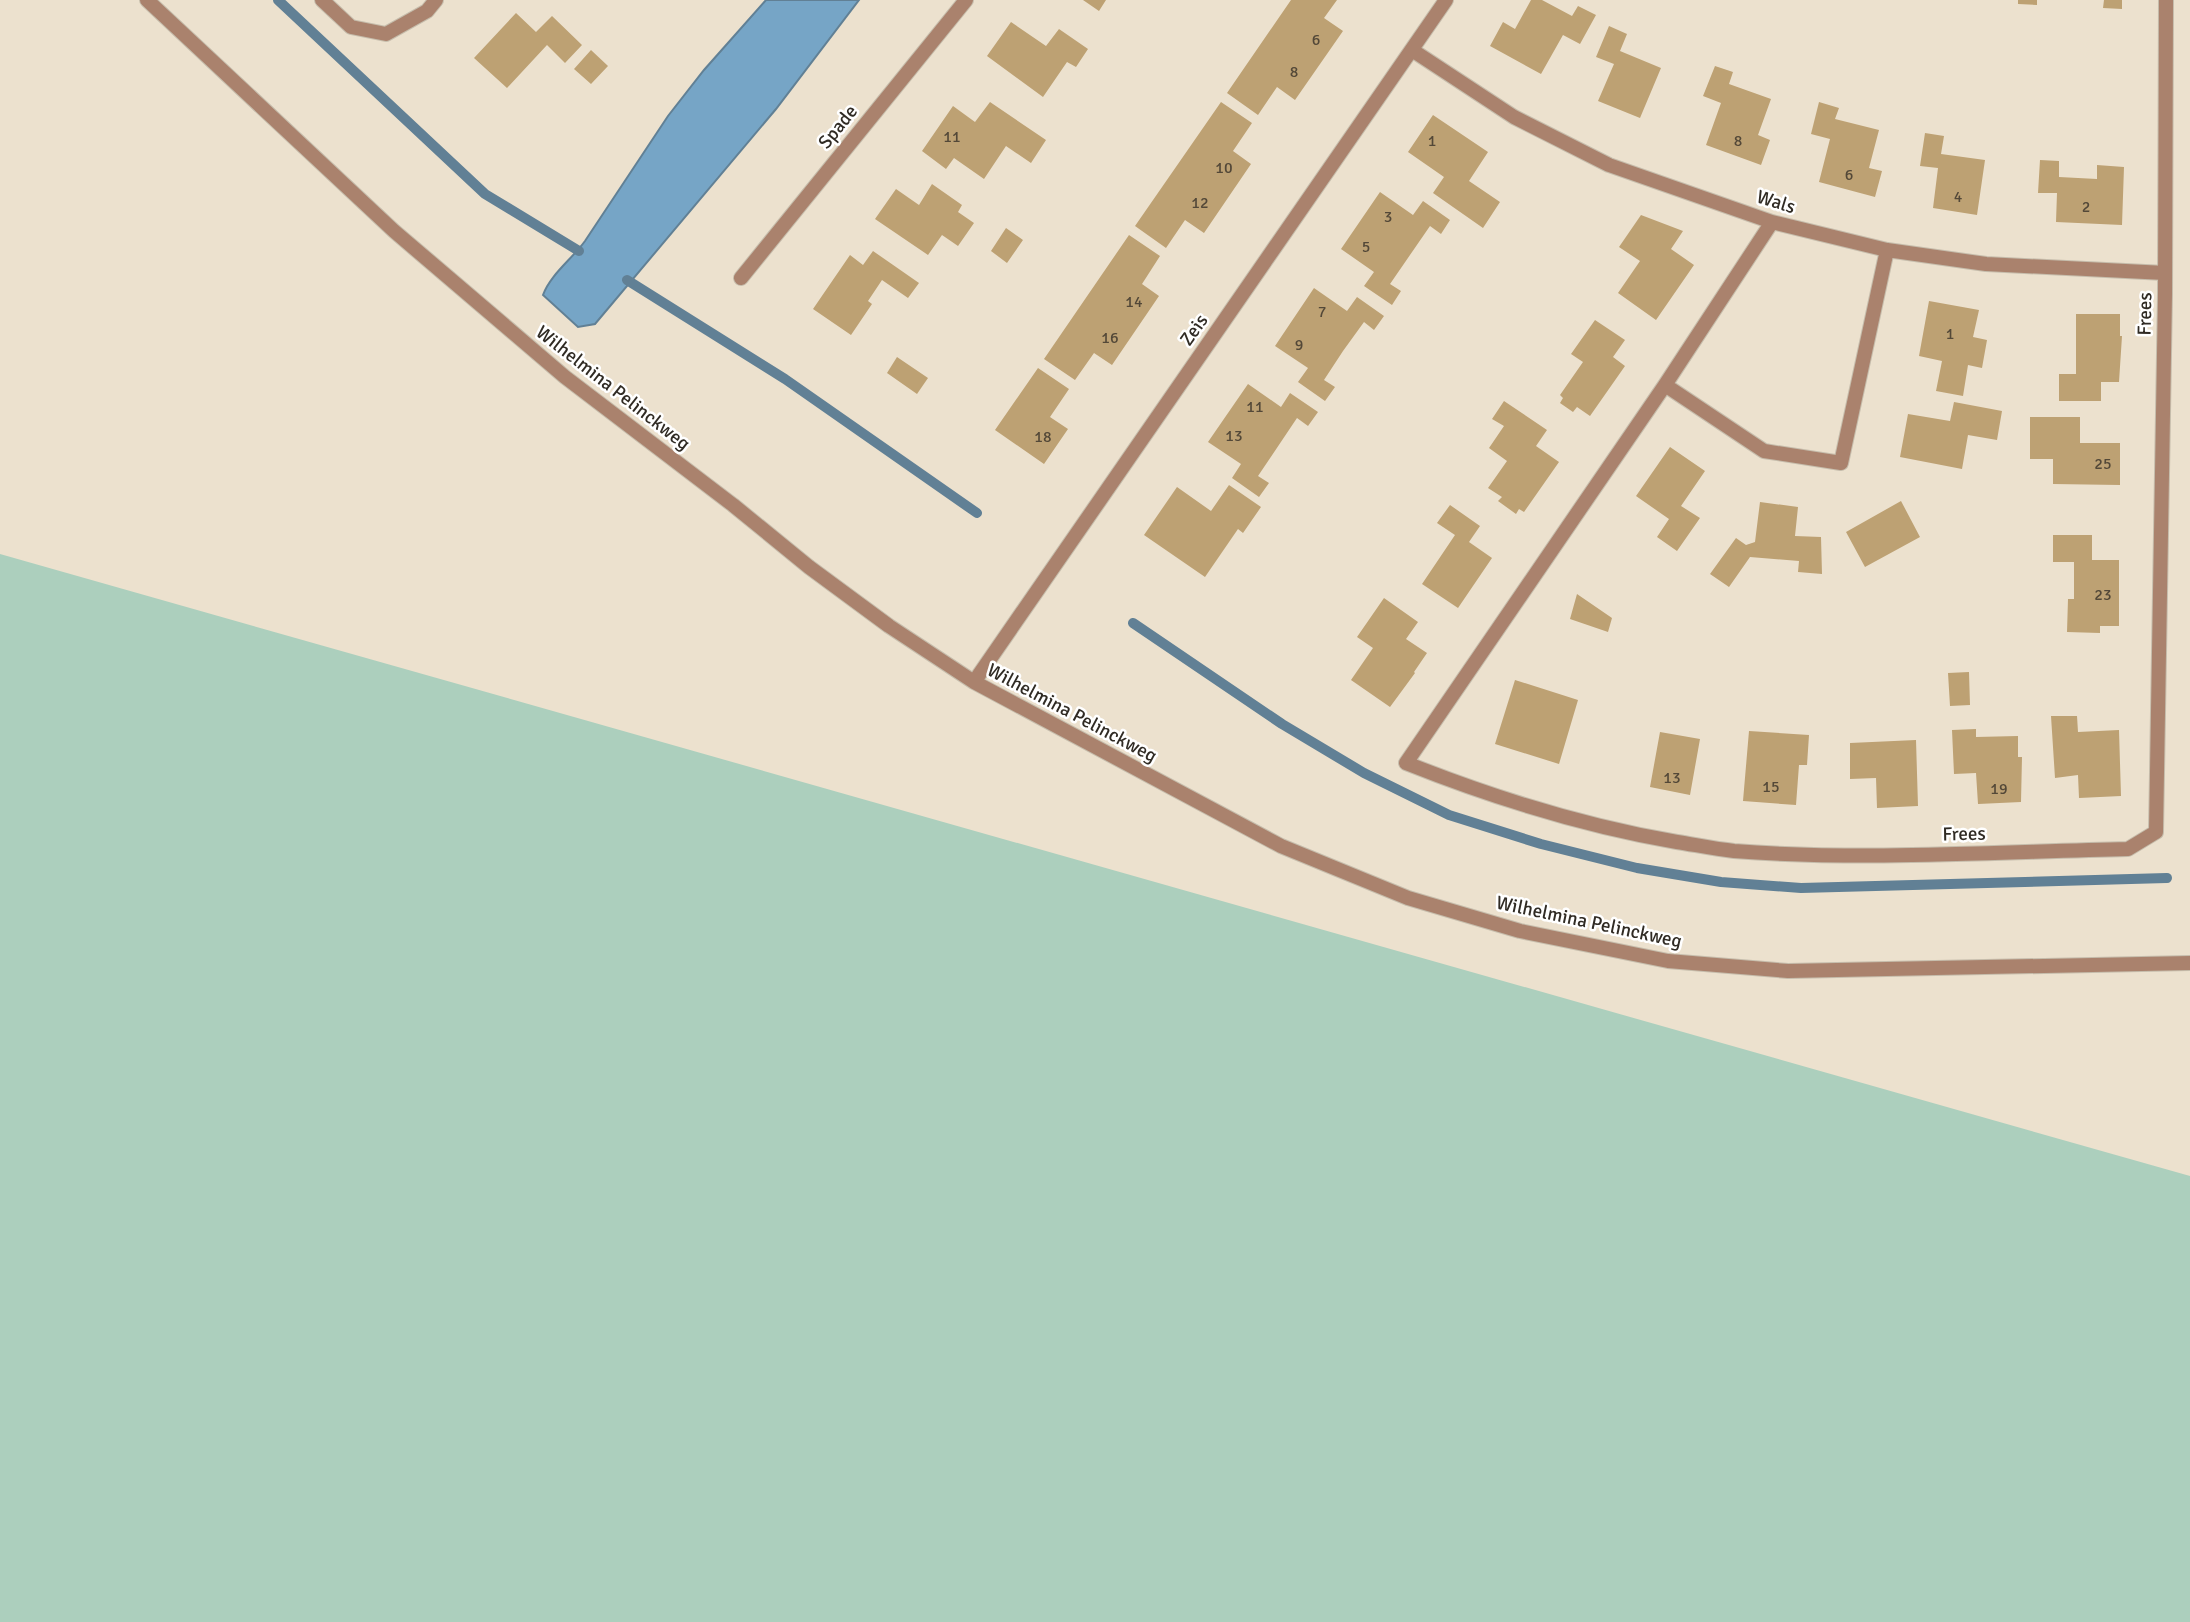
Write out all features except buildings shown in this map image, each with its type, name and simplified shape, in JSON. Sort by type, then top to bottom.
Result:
[{"type":"street","name":"Wilhelmina Pelinckweg","points":[[147,0],[394,231],[565,377],[733,505],[819,575],[889,626],[974,682],[1281,846],[1408,898],[1520,930],[1668,961],[1788,971],[2190,963]]},
{"type":"street","points":[[322,0],[351,27],[386,34],[427,11],[436,0]]},
{"type":"street","name":"Spade","points":[[741,278],[966,0]]},
{"type":"street","name":"Zeis","points":[[974,682],[1446,0]]},
{"type":"street","name":"Frees","points":[[1772,222],[1665,385],[1406,762],[1464,786],[1556,815],[1621,832],[1732,851],[1849,856],[2128,849],[2156,832],[2165,273],[2166,0]]},
{"type":"street","name":"Wals","points":[[1412,50],[1514,117],[1609,165],[1772,222],[1887,250],[1986,264],[2165,273]]},
{"type":"street","points":[[1665,385],[1764,452],[1841,463],[1887,250]]},
{"type":"green space","points":[[0,554],[2190,1176],[2190,1622],[0,1622]]},
{"type":"water","points":[[766,0],[859,0],[776,109],[595,324],[578,327],[543,295],[546,288],[585,241],[668,116],[704,70]]},
{"type":"waterway","points":[[278,0],[485,194],[579,251]]},
{"type":"waterway","points":[[627,280],[785,379],[977,513]]},
{"type":"waterway","points":[[1133,623],[1282,724],[1364,773],[1449,815],[1541,844],[1637,868],[1721,882],[1801,888],[2167,878]]}]
